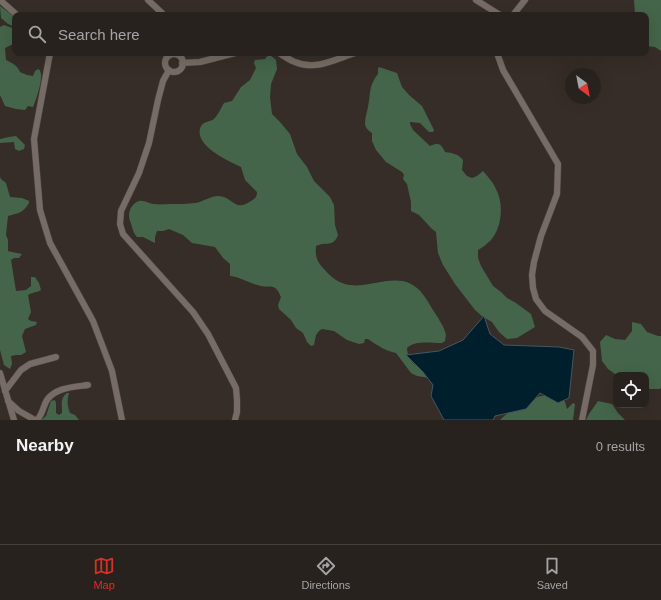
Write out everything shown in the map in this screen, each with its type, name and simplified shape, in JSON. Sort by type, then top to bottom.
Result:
[{"type":"street","points":[[0,0],[14,12]]},
{"type":"street","points":[[148,0],[161,12]]},
{"type":"street","points":[[476,0],[495,12]]},
{"type":"street","points":[[515,12],[525,0]]},
{"type":"street","points":[[49,56],[34,139],[40,210],[50,243],[93,321],[110,364],[122,420]]},
{"type":"street","points":[[169,56],[166,58],[165,64],[169,70],[172,71],[178,70],[182,66],[181,57],[179,56]]},
{"type":"street","points":[[182,63],[200,62],[223,56]]},
{"type":"street","points":[[284,56],[306,66],[318,65],[346,56]]},
{"type":"street","points":[[498,56],[504,70],[558,164],[557,194],[541,236],[534,262],[532,275],[533,288],[536,299],[545,311],[582,337],[593,351],[593,365],[582,420]]},
{"type":"street","points":[[169,70],[163,81],[149,143],[139,173],[121,211],[120,224],[123,234],[193,312],[208,334],[236,388],[237,412],[235,420]]},
{"type":"street","points":[[5,391],[21,370],[30,364],[56,357]]},
{"type":"street","points":[[0,373],[14,420]]},
{"type":"street","points":[[8,401],[19,411],[35,420],[38,420],[48,399],[55,392],[88,385]]},
{"type":"green space","points":[[634,0],[661,0],[661,51],[655,47],[649,46],[649,12],[635,12]]},
{"type":"green space","points":[[0,6],[12,15],[12,26],[8,24],[1,18]]},
{"type":"green space","points":[[4,25],[12,28],[12,44],[5,48],[6,60],[16,66],[20,72],[27,75],[33,76],[35,71],[38,69],[40,70],[41,78],[39,89],[33,107],[28,106],[25,110],[5,106],[0,95],[0,27]]},
{"type":"green space","points":[[267,56],[271,56],[276,60],[277,69],[271,84],[270,97],[272,114],[290,134],[297,154],[307,167],[314,181],[330,197],[334,205],[335,225],[338,235],[334,242],[316,246],[316,256],[318,262],[331,277],[345,284],[361,285],[385,281],[401,281],[413,285],[420,291],[441,322],[446,335],[445,341],[442,343],[419,343],[410,345],[407,348],[411,361],[429,372],[430,378],[417,376],[411,373],[396,353],[378,346],[368,339],[365,339],[364,343],[359,344],[347,340],[334,331],[322,329],[316,335],[314,345],[311,346],[307,342],[303,333],[296,328],[291,320],[279,309],[278,305],[281,297],[277,290],[273,287],[257,285],[230,276],[230,264],[223,258],[215,247],[192,243],[183,235],[169,229],[157,231],[155,243],[143,237],[137,237],[134,233],[129,218],[129,212],[134,204],[139,201],[152,204],[186,204],[218,196],[227,198],[237,205],[241,205],[256,198],[257,192],[245,180],[241,167],[228,161],[206,146],[200,133],[202,124],[214,119],[224,103],[232,101],[241,87],[250,80],[256,68],[254,63],[255,60],[265,59]]},
{"type":"green space","points":[[379,67],[397,73],[402,87],[422,106],[434,130],[433,132],[429,132],[420,123],[410,122],[413,130],[430,146],[439,144],[445,152],[459,156],[463,160],[462,170],[467,176],[472,178],[483,171],[495,186],[499,195],[501,208],[500,222],[495,235],[478,250],[478,258],[493,286],[507,298],[531,314],[535,327],[517,338],[507,339],[499,332],[492,322],[475,310],[455,284],[443,265],[438,253],[436,232],[419,215],[411,211],[411,202],[407,184],[403,179],[404,175],[402,172],[386,162],[376,150],[372,141],[372,133],[366,128],[365,119],[371,86],[378,74]]},
{"type":"green space","points":[[16,136],[25,145],[24,149],[19,151],[15,149],[14,142],[0,143],[0,139]]},
{"type":"green space","points":[[0,177],[6,183],[10,197],[22,198],[29,201],[23,211],[8,216],[6,235],[8,240],[8,251],[22,254],[19,258],[14,258],[11,260],[16,291],[26,290],[31,286],[31,277],[35,277],[41,290],[28,295],[31,312],[28,319],[37,322],[36,325],[25,329],[22,336],[26,352],[21,355],[11,356],[12,364],[10,369],[4,365],[0,350]]},
{"type":"green space","points":[[632,322],[641,324],[647,332],[661,336],[660,389],[649,388],[649,372],[613,373],[602,361],[600,342],[606,335],[615,339],[625,340],[632,331]]},
{"type":"green space","points":[[67,393],[69,393],[68,407],[70,413],[75,415],[79,420],[41,420],[46,416],[51,401],[55,400],[56,413],[59,415],[62,413],[62,399]]},
{"type":"green space","points":[[541,396],[554,396],[560,398],[565,402],[567,409],[573,403],[575,404],[573,420],[500,420],[519,406]]},
{"type":"green space","points":[[598,401],[612,404],[613,408],[625,420],[586,420]]},
{"type":"water","points":[[484,316],[490,334],[504,345],[559,347],[574,350],[569,398],[558,403],[540,393],[526,409],[495,416],[493,420],[444,420],[431,396],[433,385],[423,372],[406,355],[439,351],[463,340]]}]
